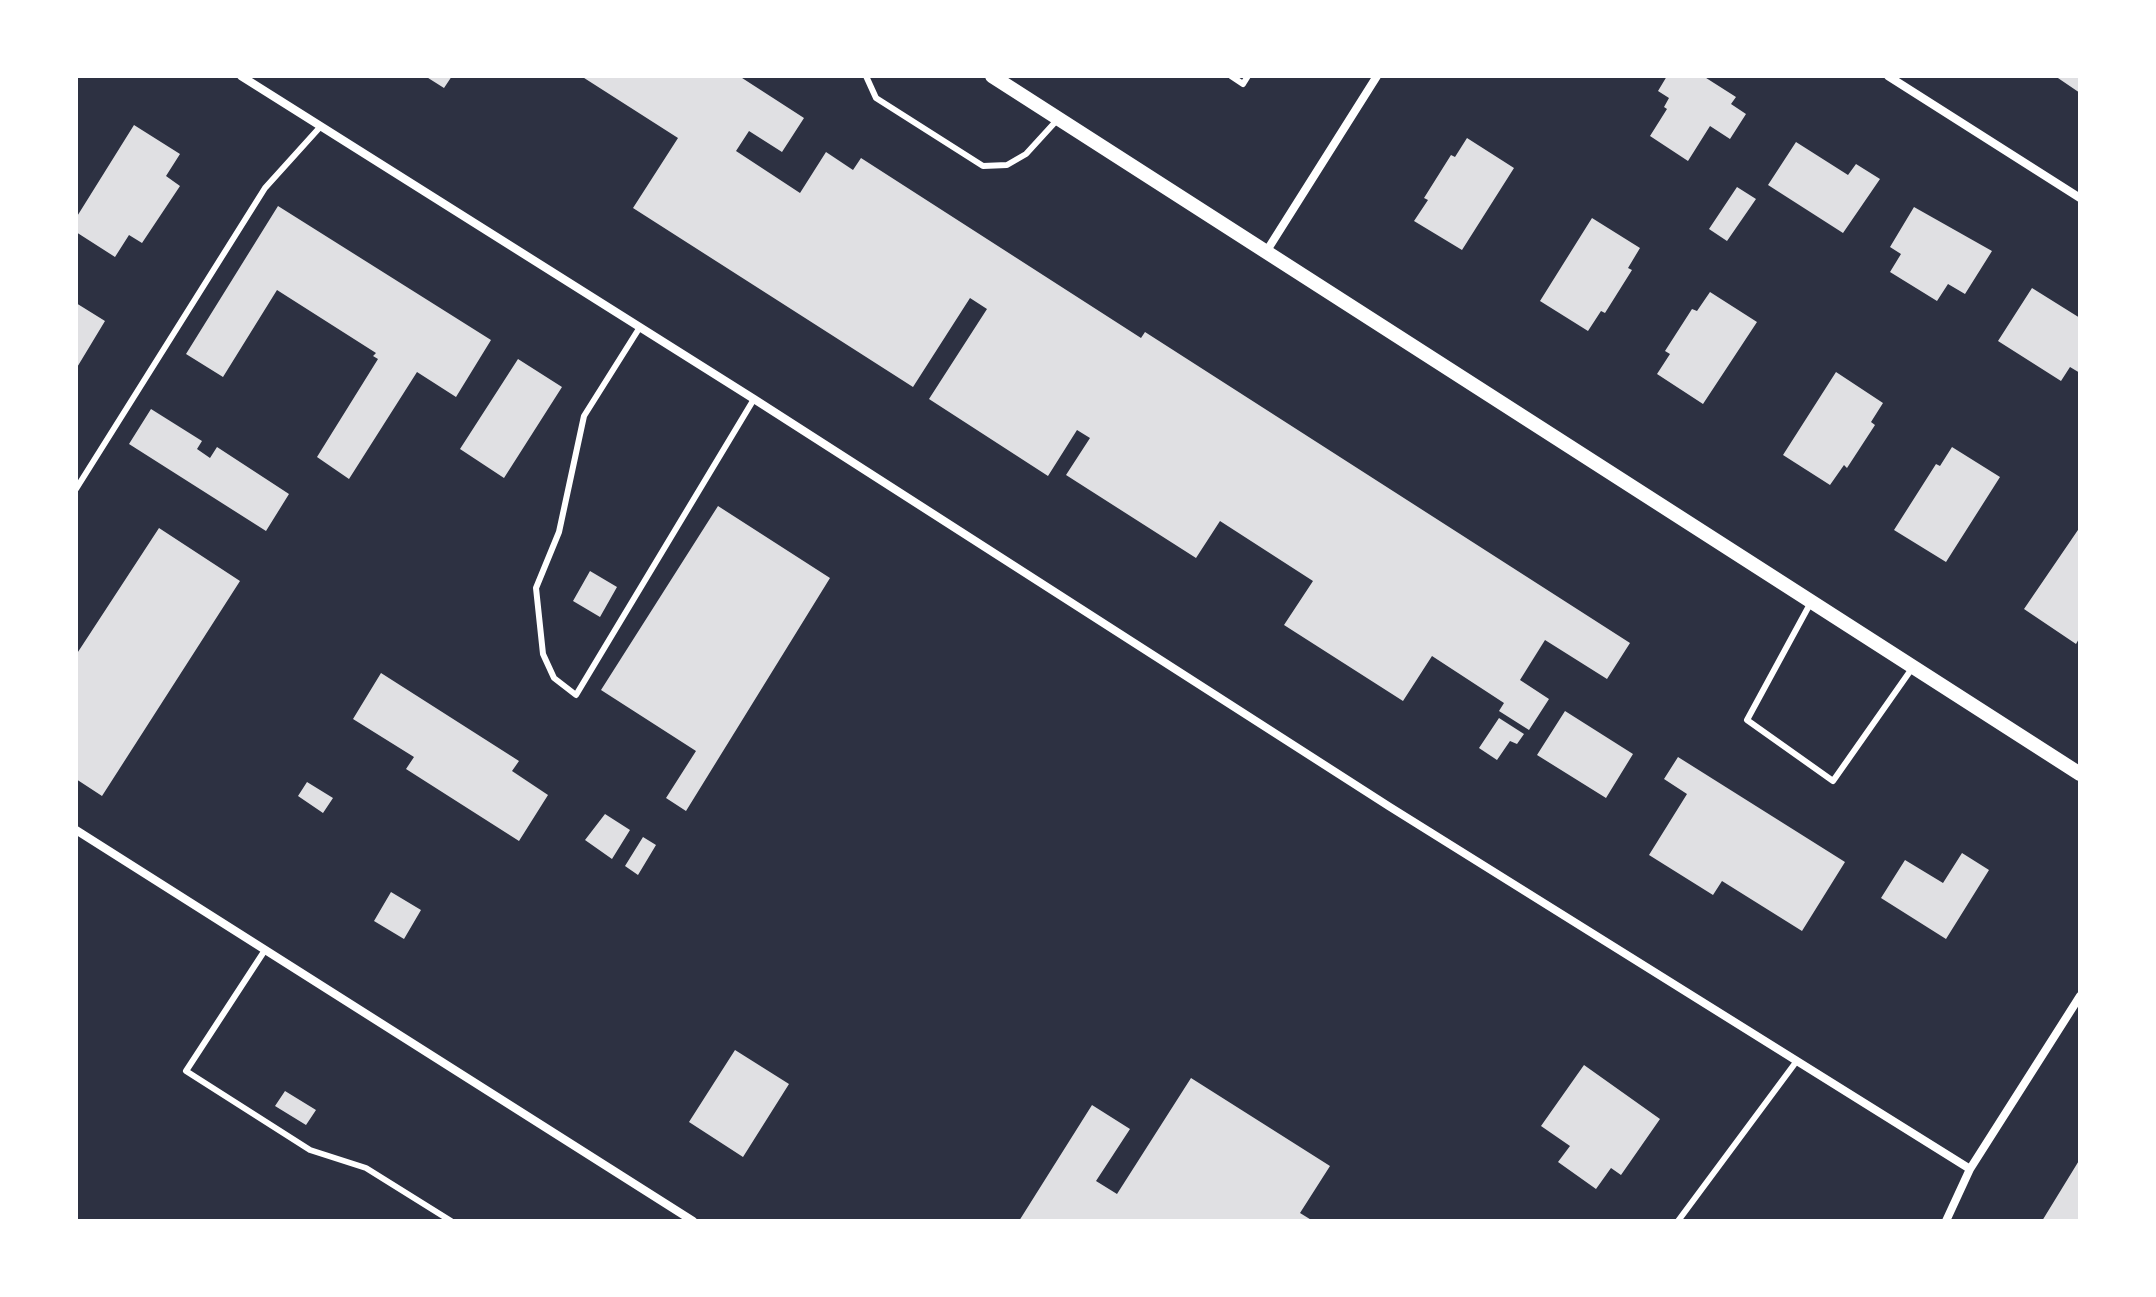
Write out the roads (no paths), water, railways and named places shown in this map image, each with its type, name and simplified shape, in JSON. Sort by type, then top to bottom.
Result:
[{"type":"street","points":[[241,76],[754,399],[1376,799],[1970,1169]]},
{"type":"street","points":[[992,76],[2080,774]]},
{"type":"street","points":[[1266,252],[1377,76]]},
{"type":"street","points":[[1888,76],[2080,198]]},
{"type":"street","points":[[76,830],[693,1221]]},
{"type":"street","points":[[1946,1221],[1970,1169],[2080,996]]},
{"type":"lane","points":[[866,76],[876,98],[983,166],[1007,165],[1026,154],[1059,119]]},
{"type":"lane","points":[[1231,76],[1243,84],[1248,76]]},
{"type":"lane","points":[[76,489],[265,188],[321,126]]},
{"type":"lane","points":[[640,327],[584,416],[559,532],[536,588],[543,654],[554,678],[576,695],[754,399]]},
{"type":"lane","points":[[1811,602],[1788,638],[1747,720],[1833,781],[1913,667]]},
{"type":"lane","points":[[265,950],[186,1071],[310,1150],[366,1168],[451,1221]]},
{"type":"lane","points":[[1678,1221],[1796,1062]]}]
